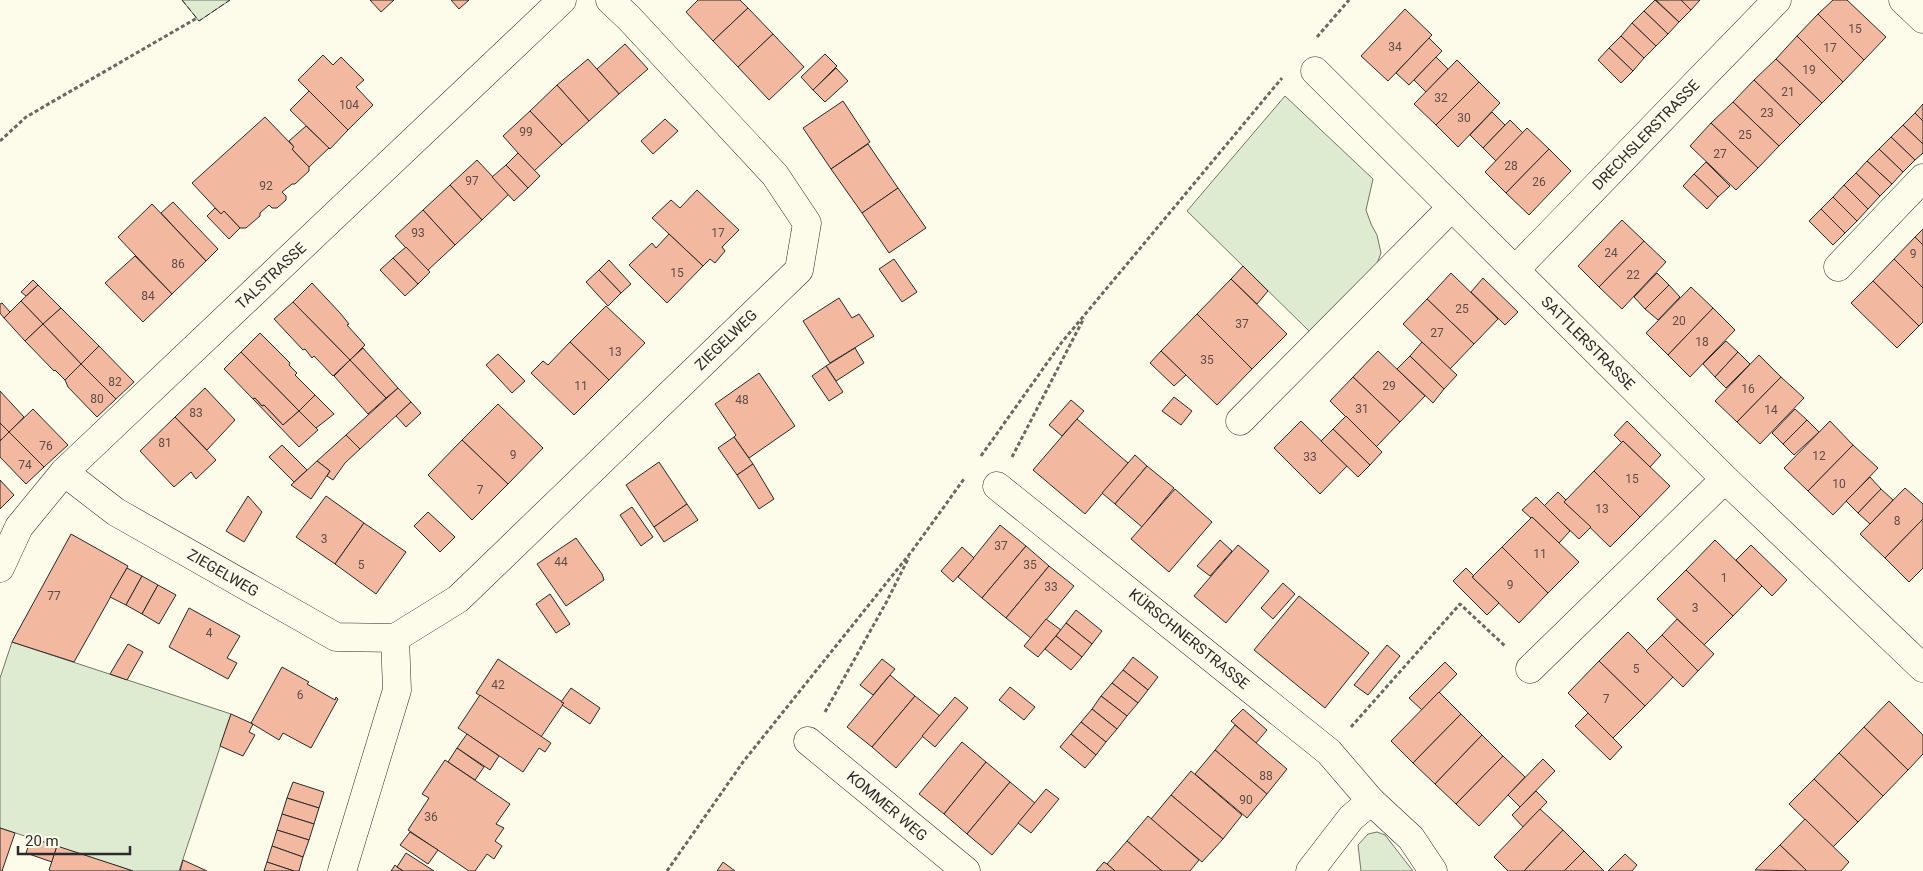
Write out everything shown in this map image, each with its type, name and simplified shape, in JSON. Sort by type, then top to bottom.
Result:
[{"type":"street","name":"TALSTRASSE","points":[[0,568],[19,527],[64,472],[562,0]]},
{"type":"street","name":"ZIEGELWEG","points":[[64,472],[116,512],[336,637],[395,638],[458,599],[799,270],[807,223],[775,175],[610,0]]},
{"type":"street","name":"DRECHSLERSTRASSE","points":[[1515,270],[1777,0]]},
{"type":"street","points":[[1903,0],[1923,19]]},
{"type":"street","name":"SATTLERSTRASSE","points":[[1315,71],[1725,479],[1923,668]]},
{"type":"street","points":[[1838,267],[1923,178]]},
{"type":"street","points":[[1240,422],[1452,208]]},
{"type":"street","points":[[1530,668],[1725,479]]},
{"type":"street","name":"KÜRSCHNERSTRASSE","points":[[997,486],[1329,752],[1371,801]]},
{"type":"street","points":[[342,871],[397,690],[395,638]]},
{"type":"street","name":"KOMMER WEG","points":[[808,741],[966,871]]},
{"type":"street","points":[[1310,871],[1352,818],[1371,801],[1412,838],[1433,871]]},
{"type":"path","points":[[1312,42],[1350,0]]},
{"type":"path","points":[[0,141],[26,118],[197,18]]},
{"type":"path","points":[[976,462],[1062,342],[1287,71]]},
{"type":"path","points":[[997,486],[1087,312]]},
{"type":"path","points":[[667,871],[743,762],[912,550],[964,478]]},
{"type":"path","points":[[808,741],[887,601],[912,550]]},
{"type":"path","points":[[1329,752],[1460,604],[1530,668]]},
{"type":"green space","points":[[182,0],[230,0],[199,21]]},
{"type":"green space","points":[[1285,96],[1373,179],[1366,210],[1377,235],[1381,253],[1375,269],[1311,333],[1187,211]]},
{"type":"green space","points":[[12,642],[231,714],[179,871],[133,871],[0,828],[0,678]]},
{"type":"green space","points":[[1377,832],[1385,835],[1413,871],[1361,871],[1358,845],[1368,834]]},
{"type":"building","points":[[370,0],[394,0],[381,12]]},
{"type":"building","points":[[451,0],[469,0],[459,9]]},
{"type":"building","points":[[698,0],[740,0],[748,8],[713,41],[686,12]]},
{"type":"building","points":[[1655,0],[1679,22],[1668,34],[1644,11]]},
{"type":"building","points":[[1656,0],[1681,0],[1691,10],[1679,22]]},
{"type":"building","points":[[1681,0],[1700,0],[1691,10]]},
{"type":"building","points":[[1833,0],[1847,0],[1886,37],[1864,60],[1818,14]]},
{"type":"building","points":[[748,8],[773,34],[738,67],[713,41]]},
{"type":"building","points":[[1405,9],[1432,35],[1388,81],[1361,56]]},
{"type":"building","points":[[1644,11],[1668,34],[1656,46],[1632,23]]},
{"type":"building","points":[[1818,14],[1864,60],[1843,82],[1797,36]]},
{"type":"building","points":[[1632,23],[1656,46],[1644,58],[1621,36]]},
{"type":"building","points":[[773,34],[804,67],[769,100],[738,67]]},
{"type":"building","points":[[1621,36],[1644,58],[1633,71],[1609,48]]},
{"type":"building","points":[[1797,36],[1843,82],[1822,103],[1776,59]]},
{"type":"building","points":[[1429,38],[1442,51],[1409,85],[1396,73]]},
{"type":"building","points":[[625,44],[648,69],[619,94],[597,69]]},
{"type":"building","points":[[1609,48],[1633,71],[1621,83],[1598,60]]},
{"type":"building","points":[[825,54],[837,66],[813,90],[801,77]]},
{"type":"building","points":[[323,55],[333,65],[341,57],[364,80],[356,87],[373,105],[348,130],[298,80]]},
{"type":"building","points":[[1436,57],[1448,69],[1426,92],[1414,80]]},
{"type":"building","points":[[588,59],[619,94],[589,121],[557,85]]},
{"type":"building","points":[[1776,59],[1822,103],[1800,125],[1754,80]]},
{"type":"building","points":[[1457,60],[1479,82],[1436,125],[1414,104]]},
{"type":"building","points":[[836,68],[848,81],[825,102],[813,90]]},
{"type":"building","points":[[1754,80],[1800,125],[1779,146],[1733,102]]},
{"type":"building","points":[[1479,82],[1500,103],[1458,147],[1436,125]]},
{"type":"building","points":[[557,85],[589,121],[562,145],[530,111]]},
{"type":"building","points":[[309,91],[348,130],[330,149],[290,110]]},
{"type":"building","points":[[843,101],[870,142],[831,169],[803,128]]},
{"type":"building","points":[[1733,102],[1779,146],[1758,168],[1711,123]]},
{"type":"building","points":[[1923,104],[1923,121],[1915,113]]},
{"type":"building","points":[[530,111],[562,145],[534,171],[503,136]]},
{"type":"building","points":[[1492,112],[1505,125],[1483,148],[1470,135]]},
{"type":"building","points":[[1915,113],[1923,121],[1923,144],[1903,125]]},
{"type":"building","points":[[265,117],[294,147],[292,149],[309,167],[309,171],[295,184],[292,184],[282,192],[286,196],[286,200],[277,208],[272,208],[269,205],[246,228],[240,228],[224,211],[221,214],[192,183]]},
{"type":"building","points":[[665,119],[678,131],[653,154],[641,141]]},
{"type":"building","points":[[1510,120],[1523,133],[1496,161],[1483,148]]},
{"type":"building","points":[[1711,123],[1758,168],[1736,190],[1690,146]]},
{"type":"building","points":[[1903,125],[1923,144],[1923,153],[1915,160],[1891,137]]},
{"type":"building","points":[[306,126],[329,148],[309,167],[292,149],[294,147],[289,141]]},
{"type":"building","points":[[1527,128],[1549,149],[1506,193],[1485,172]]},
{"type":"building","points":[[1891,137],[1915,160],[1903,172],[1879,149]]},
{"type":"building","points":[[868,144],[898,188],[862,213],[831,169]]},
{"type":"building","points":[[1549,149],[1571,171],[1529,215],[1506,193]]},
{"type":"building","points":[[1879,149],[1903,172],[1892,184],[1867,161]]},
{"type":"building","points":[[518,153],[540,176],[528,188],[506,165]]},
{"type":"building","points":[[477,160],[509,194],[482,220],[450,185]]},
{"type":"building","points":[[1867,161],[1892,184],[1880,196],[1856,173]]},
{"type":"building","points":[[1706,162],[1730,186],[1718,197],[1694,174]]},
{"type":"building","points":[[506,165],[528,188],[514,201],[492,177]]},
{"type":"building","points":[[1856,173],[1880,196],[1868,209],[1844,185]]},
{"type":"building","points":[[1694,174],[1718,197],[1707,209],[1683,186]]},
{"type":"building","points":[[450,185],[482,220],[455,245],[423,210]]},
{"type":"building","points":[[1844,185],[1868,209],[1857,221],[1833,197]]},
{"type":"building","points":[[898,188],[926,228],[889,253],[862,213]]},
{"type":"building","points":[[697,190],[739,230],[722,247],[725,251],[715,263],[710,259],[703,266],[652,218],[671,200],[680,208]]},
{"type":"building","points":[[1833,197],[1857,221],[1845,233],[1821,209]]},
{"type":"building","points":[[173,202],[218,249],[206,261],[161,213]]},
{"type":"building","points":[[152,204],[206,261],[172,294],[118,237]]},
{"type":"building","points":[[215,208],[221,214],[224,211],[240,228],[229,239],[207,216]]},
{"type":"building","points":[[1821,209],[1845,233],[1833,245],[1809,221]]},
{"type":"building","points":[[423,210],[455,245],[427,271],[395,236]]},
{"type":"building","points":[[1622,220],[1644,241],[1599,287],[1578,266]]},
{"type":"building","points":[[1923,229],[1923,245],[1915,237]]},
{"type":"building","points":[[669,234],[703,266],[667,303],[629,265],[652,243],[656,248]]},
{"type":"building","points":[[1915,237],[1923,245],[1923,288],[1894,259]]},
{"type":"building","points":[[1644,241],[1666,262],[1622,309],[1599,287]]},
{"type":"building","points":[[406,247],[430,272],[418,284],[393,258]]},
{"type":"building","points":[[135,256],[172,294],[143,322],[105,283]]},
{"type":"building","points":[[393,258],[418,284],[405,296],[380,270]]},
{"type":"building","points":[[894,259],[917,292],[902,302],[879,269]]},
{"type":"building","points":[[1894,259],[1923,288],[1923,322],[1919,326],[1873,281]]},
{"type":"building","points":[[609,260],[631,284],[621,293],[599,270]]},
{"type":"building","points":[[1243,266],[1268,291],[1257,304],[1231,279]]},
{"type":"building","points":[[599,270],[621,293],[608,306],[586,282]]},
{"type":"building","points":[[1451,273],[1498,319],[1474,344],[1427,299]]},
{"type":"building","points":[[1657,273],[1669,285],[1645,309],[1634,297]]},
{"type":"building","points":[[1483,278],[1518,312],[1505,325],[1471,292]]},
{"type":"building","points":[[1231,279],[1287,334],[1252,369],[1197,314]]},
{"type":"building","points":[[33,280],[38,285],[26,296],[21,292]]},
{"type":"building","points":[[1873,281],[1919,326],[1897,348],[1851,303]]},
{"type":"building","points":[[312,283],[341,314],[349,324],[347,325],[365,345],[350,360],[293,302]]},
{"type":"building","points":[[38,285],[61,308],[43,324],[21,301]]},
{"type":"building","points":[[1669,285],[1680,297],[1658,320],[1645,309]]},
{"type":"building","points":[[1691,287],[1713,308],[1668,355],[1646,333]]},
{"type":"building","points":[[839,298],[852,318],[859,314],[874,336],[830,363],[803,321]]},
{"type":"building","points":[[1427,299],[1474,344],[1450,369],[1403,324]]},
{"type":"building","points":[[21,301],[43,324],[25,341],[4,318]]},
{"type":"building","points":[[293,302],[350,360],[333,376],[314,356],[312,358],[305,349],[303,350],[274,319]]},
{"type":"building","points":[[2,303],[10,312],[4,318],[0,313],[0,304]]},
{"type":"building","points":[[606,306],[645,343],[609,380],[570,342]]},
{"type":"building","points":[[61,308],[99,346],[81,364],[43,324]]},
{"type":"building","points":[[1713,308],[1735,330],[1690,377],[1668,355]]},
{"type":"building","points":[[1197,314],[1252,369],[1217,405],[1161,351]]},
{"type":"building","points":[[43,324],[81,364],[65,380],[25,341]]},
{"type":"building","points":[[260,333],[290,363],[289,365],[297,373],[295,375],[315,395],[299,411],[241,352]]},
{"type":"building","points":[[1726,341],[1738,352],[1715,377],[1703,364]]},
{"type":"building","points":[[570,342],[609,380],[574,415],[531,373],[543,361],[548,365]]},
{"type":"building","points":[[1422,342],[1457,375],[1444,389],[1410,356]]},
{"type":"building","points":[[99,346],[134,382],[116,399],[81,364]]},
{"type":"building","points":[[363,348],[398,388],[386,398],[350,360]]},
{"type":"building","points":[[855,348],[864,363],[836,381],[826,366]]},
{"type":"building","points":[[1161,351],[1186,375],[1174,386],[1150,363]]},
{"type":"building","points":[[1378,351],[1425,396],[1400,422],[1353,377]]},
{"type":"building","points":[[241,352],[299,411],[283,425],[264,405],[262,406],[255,398],[253,399],[224,369]]},
{"type":"building","points":[[1738,352],[1750,364],[1726,388],[1715,377]]},
{"type":"building","points":[[498,354],[525,381],[512,393],[486,365]]},
{"type":"building","points":[[1759,355],[1781,377],[1737,422],[1715,401]]},
{"type":"building","points":[[1410,356],[1444,389],[1433,403],[1397,369]]},
{"type":"building","points":[[350,360],[386,398],[368,414],[334,376]]},
{"type":"building","points":[[81,364],[116,399],[97,417],[68,387],[65,380]]},
{"type":"building","points":[[826,366],[843,392],[829,401],[812,376]]},
{"type":"building","points":[[759,373],[795,426],[749,458],[734,437],[736,435],[715,404]]},
{"type":"building","points":[[1353,377],[1400,422],[1376,447],[1330,401]]},
{"type":"building","points":[[1781,377],[1804,398],[1760,444],[1737,422]]},
{"type":"building","points":[[205,388],[235,420],[207,450],[175,417]]},
{"type":"building","points":[[398,388],[411,402],[360,449],[346,435]]},
{"type":"building","points":[[0,391],[24,417],[9,432],[0,423]]},
{"type":"building","points":[[315,395],[334,414],[316,428],[299,411]]},
{"type":"building","points":[[1174,397],[1192,411],[1181,425],[1162,411]]},
{"type":"building","points":[[255,398],[283,425],[299,411],[318,430],[299,447],[253,399]]},
{"type":"building","points":[[1071,400],[1084,411],[1062,436],[1049,425]]},
{"type":"building","points":[[411,402],[421,413],[406,427],[396,416]]},
{"type":"building","points":[[498,404],[543,448],[508,484],[462,440]]},
{"type":"building","points":[[33,409],[68,445],[44,467],[9,432]]},
{"type":"building","points":[[1795,409],[1807,420],[1783,444],[1772,433]]},
{"type":"building","points":[[1346,416],[1382,452],[1370,465],[1333,429]]},
{"type":"building","points":[[175,417],[216,460],[196,479],[191,472],[174,487],[140,451]]},
{"type":"building","points":[[1077,419],[1128,463],[1085,514],[1033,470]]},
{"type":"building","points":[[1807,420],[1819,432],[1794,455],[1783,444]]},
{"type":"building","points":[[1301,421],[1347,466],[1320,494],[1274,448]]},
{"type":"building","points":[[1627,421],[1661,455],[1650,467],[1614,435]]},
{"type":"building","points":[[1830,421],[1853,445],[1808,491],[1784,468]]},
{"type":"building","points":[[0,423],[9,432],[1,440],[0,440]]},
{"type":"building","points":[[1333,429],[1370,465],[1358,477],[1321,441]]},
{"type":"building","points":[[9,432],[44,467],[26,484],[0,457],[0,441]]},
{"type":"building","points":[[346,435],[360,449],[345,463],[333,480],[327,476],[330,471],[317,461]]},
{"type":"building","points":[[734,437],[753,464],[737,475],[718,448]]},
{"type":"building","points":[[462,440],[508,484],[472,520],[428,475]]},
{"type":"building","points":[[1623,441],[1670,486],[1640,517],[1594,471]]},
{"type":"building","points":[[282,445],[307,470],[294,482],[269,457]]},
{"type":"building","points":[[1853,445],[1878,468],[1833,515],[1808,491]]},
{"type":"building","points":[[1135,455],[1147,466],[1115,504],[1102,493]]},
{"type":"building","points":[[317,461],[330,471],[311,499],[291,485]]},
{"type":"building","points":[[659,462],[687,504],[654,527],[626,485]]},
{"type":"building","points":[[753,464],[774,499],[759,509],[737,475]]},
{"type":"building","points":[[1147,466],[1174,488],[1142,527],[1115,504]]},
{"type":"building","points":[[1594,471],[1640,517],[1610,547],[1564,502]]},
{"type":"building","points":[[1870,477],[1881,489],[1858,513],[1846,501]]},
{"type":"building","points":[[0,480],[14,495],[0,509]]},
{"type":"building","points":[[1905,488],[1923,504],[1923,519],[1885,558],[1860,534]]},
{"type":"building","points":[[1175,489],[1212,522],[1169,572],[1131,539]]},
{"type":"building","points":[[1881,489],[1893,500],[1870,524],[1858,513]]},
{"type":"building","points":[[1558,492],[1566,500],[1564,502],[1591,527],[1579,539],[1544,506]]},
{"type":"building","points":[[248,496],[262,512],[244,542],[226,531]]},
{"type":"building","points":[[326,496],[364,523],[335,564],[296,537]]},
{"type":"building","points":[[1536,497],[1570,531],[1559,543],[1522,510]]},
{"type":"building","points":[[687,504],[698,520],[664,542],[654,527]]},
{"type":"building","points":[[632,507],[653,537],[641,546],[620,515]]},
{"type":"building","points":[[428,512],[455,537],[440,552],[414,526]]},
{"type":"building","points":[[1532,517],[1579,562],[1548,593],[1502,547]]},
{"type":"building","points":[[1923,519],[1923,568],[1909,582],[1885,558]]},
{"type":"building","points":[[364,523],[406,552],[376,594],[335,564]]},
{"type":"building","points":[[1000,525],[1026,546],[982,598],[958,577]]},
{"type":"building","points":[[71,534],[128,566],[74,662],[12,642]]},
{"type":"building","points":[[576,538],[602,574],[604,580],[566,606],[537,564]]},
{"type":"building","points":[[1220,540],[1232,551],[1210,576],[1197,566]]},
{"type":"building","points":[[1715,540],[1762,586],[1733,616],[1686,570]]},
{"type":"building","points":[[1238,545],[1269,571],[1226,623],[1194,596]]},
{"type":"building","points":[[1751,545],[1787,580],[1772,596],[1736,560]]},
{"type":"building","points":[[1026,546],[1049,566],[1006,618],[982,598]]},
{"type":"building","points":[[962,547],[974,558],[953,582],[941,571]]},
{"type":"building","points":[[1502,547],[1548,593],[1519,623],[1472,577]]},
{"type":"building","points":[[1049,566],[1074,586],[1031,638],[1006,618]]},
{"type":"building","points":[[127,568],[142,576],[126,605],[110,597]]},
{"type":"building","points":[[1466,568],[1474,576],[1472,577],[1499,603],[1487,615],[1453,581]]},
{"type":"building","points":[[1686,570],[1733,616],[1704,645],[1657,599]]},
{"type":"building","points":[[142,576],[158,585],[142,614],[126,605]]},
{"type":"building","points":[[1283,583],[1295,594],[1273,619],[1261,608]]},
{"type":"building","points":[[158,585],[176,595],[159,624],[142,614]]},
{"type":"building","points":[[550,594],[570,624],[556,633],[536,604]]},
{"type":"building","points":[[1299,596],[1369,653],[1325,708],[1254,650]]},
{"type":"building","points":[[189,608],[240,636],[227,658],[237,663],[228,679],[169,647]]},
{"type":"building","points":[[1076,610],[1102,631],[1092,644],[1066,623]]},
{"type":"building","points":[[1046,619],[1061,630],[1038,657],[1024,646]]},
{"type":"building","points":[[1677,619],[1714,654],[1698,671],[1662,635]]},
{"type":"building","points":[[1066,623],[1092,644],[1082,657],[1056,636]]},
{"type":"building","points":[[1628,632],[1673,677],[1645,706],[1599,661]]},
{"type":"building","points":[[1662,635],[1698,671],[1683,687],[1646,651]]},
{"type":"building","points":[[1056,636],[1082,657],[1071,670],[1045,649]]},
{"type":"building","points":[[128,644],[143,652],[127,680],[110,674]]},
{"type":"building","points":[[1387,645],[1400,656],[1368,695],[1354,685]]},
{"type":"building","points":[[1133,657],[1158,677],[1148,690],[1123,670]]},
{"type":"building","points":[[498,659],[564,703],[541,737],[476,693]]},
{"type":"building","points":[[882,659],[895,669],[873,695],[860,685]]},
{"type":"building","points":[[1599,661],[1645,706],[1613,738],[1568,693]]},
{"type":"building","points":[[1445,662],[1457,674],[1422,710],[1409,698]]},
{"type":"building","points":[[282,667],[309,682],[307,684],[335,700],[336,697],[338,699],[311,748],[283,733],[279,740],[251,723]]},
{"type":"building","points":[[1123,670],[1148,690],[1138,703],[1112,683]]},
{"type":"building","points":[[890,675],[915,696],[872,747],[847,727]]},
{"type":"building","points":[[1112,683],[1138,703],[1127,716],[1101,696]]},
{"type":"building","points":[[1010,687],[1035,707],[1024,720],[999,700]]},
{"type":"building","points":[[571,688],[600,708],[590,724],[562,705],[564,703],[561,702]]},
{"type":"building","points":[[1439,692],[1461,714],[1413,763],[1391,741]]},
{"type":"building","points":[[480,695],[551,743],[545,752],[539,748],[523,772],[458,728]]},
{"type":"building","points":[[915,696],[940,716],[896,768],[872,747]]},
{"type":"building","points":[[1101,696],[1127,716],[1117,729],[1092,709]]},
{"type":"building","points":[[955,697],[968,708],[935,747],[922,736]]},
{"type":"building","points":[[1889,701],[1923,735],[1923,754],[1908,770],[1864,727]]},
{"type":"building","points":[[1092,709],[1117,729],[1106,742],[1081,722]]},
{"type":"building","points":[[1243,709],[1267,730],[1256,743],[1231,721]]},
{"type":"building","points":[[1588,713],[1622,747],[1610,760],[1575,726]]},
{"type":"building","points":[[231,714],[253,724],[249,732],[255,735],[243,756],[220,746]]},
{"type":"building","points":[[1461,714],[1482,735],[1435,784],[1413,763]]},
{"type":"building","points":[[1081,722],[1106,742],[1096,755],[1071,734]]},
{"type":"building","points":[[1235,725],[1287,769],[1267,794],[1215,750]]},
{"type":"building","points":[[1864,727],[1908,770],[1883,796],[1839,753]]},
{"type":"building","points":[[467,734],[499,756],[490,770],[457,748]]},
{"type":"building","points":[[1071,734],[1096,755],[1085,768],[1060,747]]},
{"type":"building","points":[[1482,735],[1503,756],[1456,804],[1435,784]]},
{"type":"building","points":[[962,742],[986,762],[944,814],[919,794]]},
{"type":"building","points":[[457,748],[484,767],[475,780],[448,762]]},
{"type":"building","points":[[1215,750],[1267,794],[1247,818],[1195,774]]},
{"type":"building","points":[[1839,753],[1883,796],[1858,822],[1814,779]]},
{"type":"building","points":[[1503,756],[1525,777],[1479,826],[1456,804]]},
{"type":"building","points":[[1543,759],[1555,771],[1520,807],[1508,795]]},
{"type":"building","points":[[445,760],[510,804],[496,824],[504,828],[495,841],[502,846],[494,859],[487,854],[475,871],[469,871],[408,830],[429,798],[422,794]]},
{"type":"building","points":[[986,762],[1010,782],[967,834],[944,814]]},
{"type":"building","points":[[1191,771],[1242,815],[1223,839],[1171,795]]},
{"type":"building","points":[[1814,779],[1858,822],[1833,847],[1789,804]]},
{"type":"building","points":[[293,782],[324,792],[319,808],[287,798]]},
{"type":"building","points":[[1010,782],[1035,803],[992,855],[967,834]]},
{"type":"building","points":[[1046,789],[1059,799],[1031,833],[1018,823]]},
{"type":"building","points":[[1536,791],[1547,802],[1523,827],[1512,815]]},
{"type":"building","points":[[1171,795],[1223,839],[1202,862],[1151,819]]},
{"type":"building","points":[[287,798],[319,808],[314,824],[282,814]]},
{"type":"building","points":[[1540,809],[1563,830],[1524,871],[1508,871],[1494,857]]},
{"type":"building","points":[[282,814],[314,824],[309,840],[277,830]]},
{"type":"building","points":[[1148,816],[1199,860],[1190,871],[1162,871],[1127,841]]},
{"type":"building","points":[[1805,819],[1849,862],[1841,871],[1807,871],[1780,845]]},
{"type":"building","points":[[0,828],[15,833],[2,871],[0,871]]},
{"type":"building","points":[[277,830],[309,840],[303,857],[272,846]]},
{"type":"building","points":[[1563,830],[1584,851],[1564,871],[1524,871]]},
{"type":"building","points":[[410,832],[438,850],[428,864],[400,845]]},
{"type":"building","points":[[31,838],[57,846],[52,862],[26,853]]},
{"type":"building","points":[[1127,841],[1162,871],[1115,871],[1107,864]]},
{"type":"building","points":[[1780,845],[1807,871],[1755,870]]},
{"type":"building","points":[[57,846],[133,871],[51,871],[49,870]]},
{"type":"building","points":[[272,846],[303,857],[299,871],[267,862]]},
{"type":"building","points":[[1584,851],[1604,871],[1564,871]]},
{"type":"building","points":[[406,853],[434,871],[403,871],[397,867]]},
{"type":"building","points":[[1625,854],[1637,865],[1632,871],[1608,871]]},
{"type":"building","points":[[183,860],[207,871],[180,871]]},
{"type":"building","points":[[267,862],[294,871],[264,871]]},
{"type":"building","points":[[723,862],[735,871],[717,871]]},
{"type":"building","points":[[1104,862],[1107,864],[1115,871],[1096,871]]},
{"type":"building","points":[[395,865],[397,867],[403,871],[391,871]]},
{"type":"fence","points":[[182,0],[199,21],[230,0]]}]
